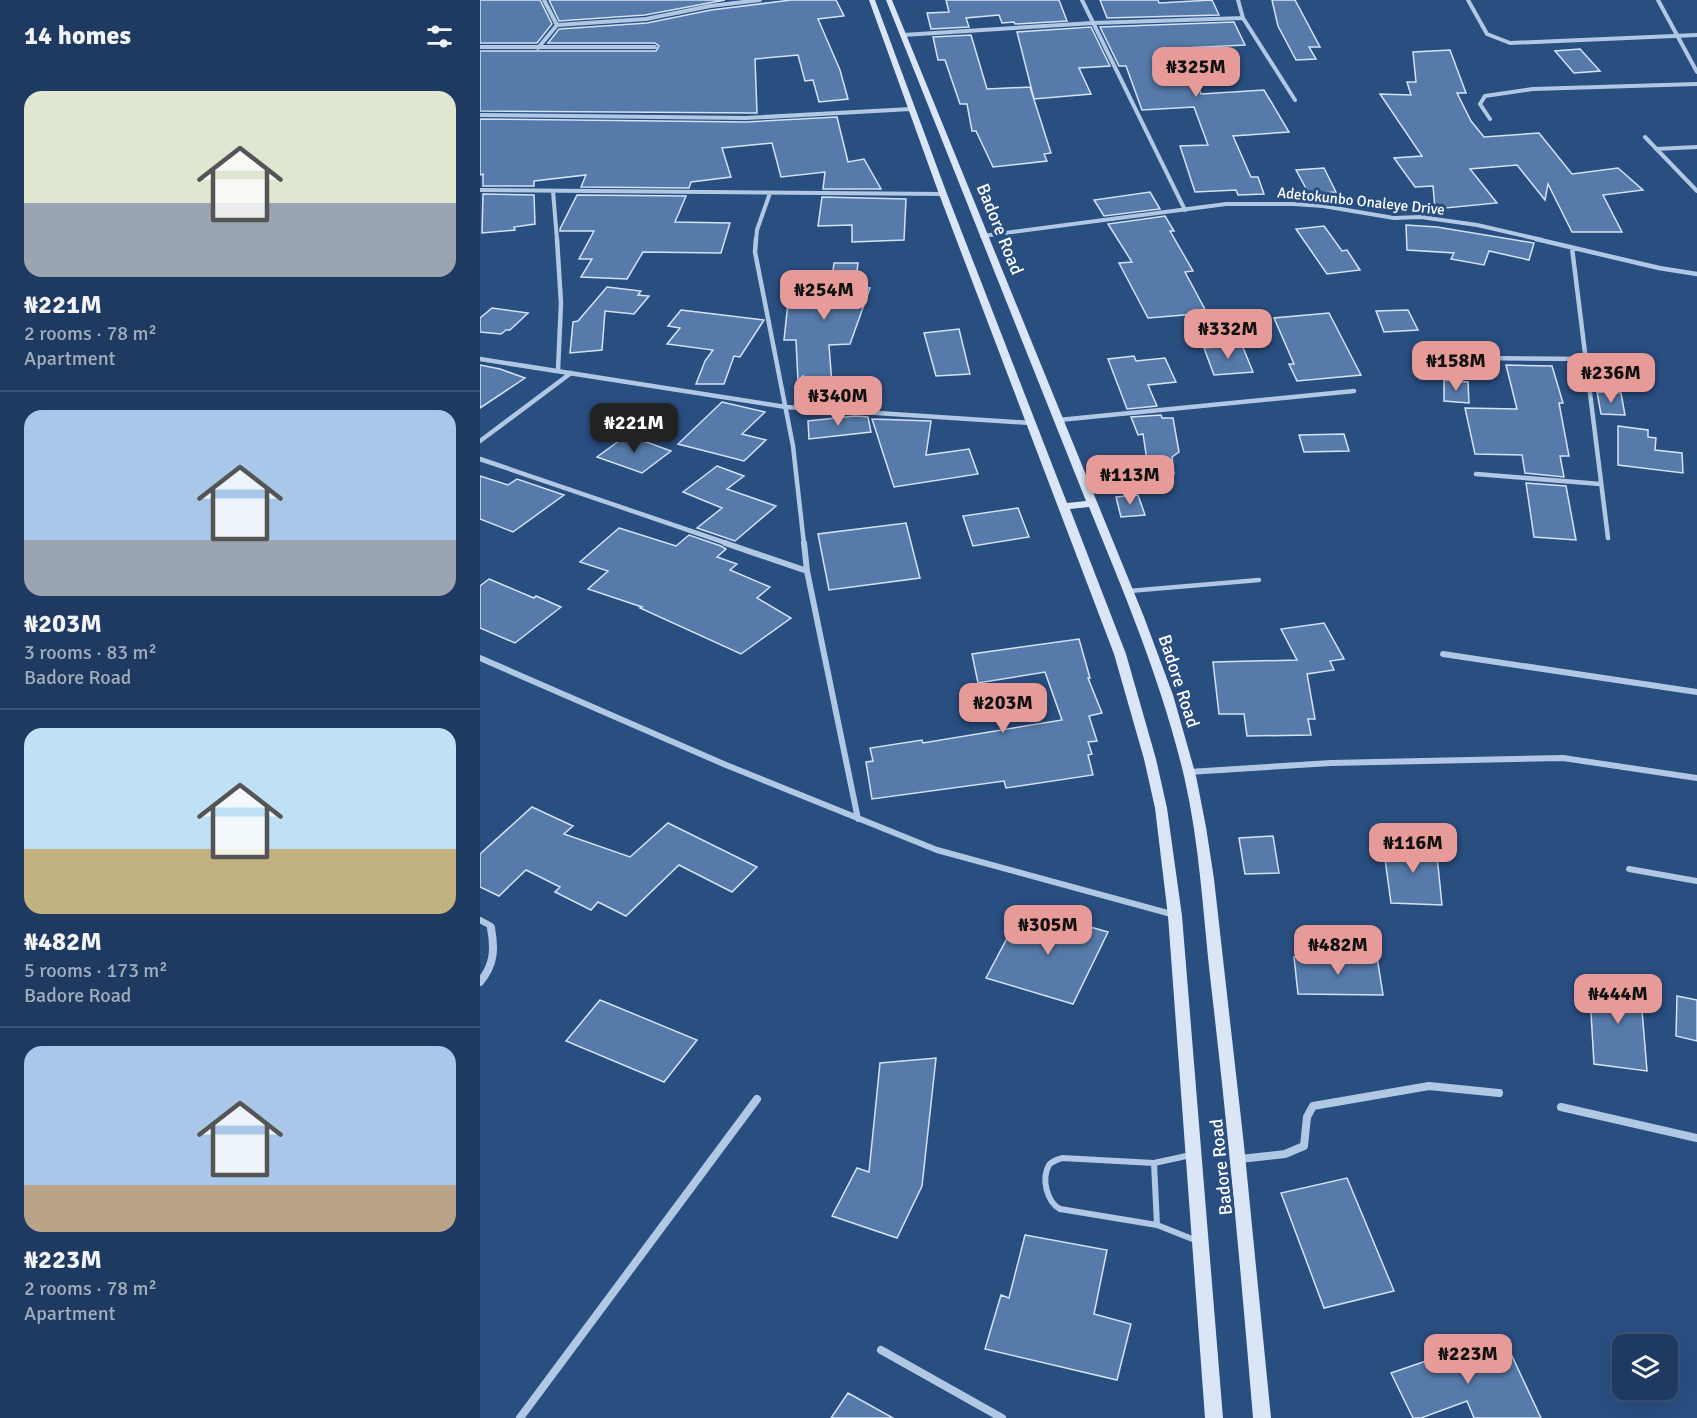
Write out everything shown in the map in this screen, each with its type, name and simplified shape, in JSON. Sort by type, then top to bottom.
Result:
[{"type":"main road","name":"Badore Road","points":[[872,0],[943,194],[1120,654],[1136,703],[1161,808],[1175,916],[1214,1418]]},
{"type":"main road","name":"Badore Road","points":[[889,0],[982,236],[1129,591],[1168,701],[1189,771],[1205,856],[1240,1159],[1262,1418]]},
{"type":"main road","points":[[1062,507],[1092,504]]},
{"type":"street","points":[[544,0],[557,26]]},
{"type":"street","points":[[538,48],[557,26],[646,19],[710,6],[760,0]]},
{"type":"street","points":[[1082,0],[1185,210]]},
{"type":"street","points":[[1238,0],[1243,18],[1295,100]]},
{"type":"street","points":[[1468,0],[1487,35],[1499,41],[1697,35]]},
{"type":"street","points":[[1658,0],[1697,72]]},
{"type":"street","points":[[903,35],[1093,23],[1243,18]]},
{"type":"street","points":[[480,46],[655,47]]},
{"type":"street","points":[[1490,119],[1480,104],[1485,96],[1504,92],[1529,88],[1614,88],[1697,84]]},
{"type":"street","points":[[480,115],[746,118],[911,109]]},
{"type":"street","points":[[1645,137],[1697,191]]},
{"type":"street","points":[[1656,149],[1697,147]]},
{"type":"street","points":[[480,190],[943,194]]},
{"type":"street","points":[[553,191],[562,302],[562,344],[558,370]]},
{"type":"street","points":[[770,193],[757,230],[754,252],[793,446],[807,572],[858,819]]},
{"type":"street","name":"Adetokunbo Onaleye Drive","points":[[982,236],[1226,204],[1323,206],[1383,217],[1421,218],[1477,225],[1697,274]]},
{"type":"street","points":[[1572,248],[1608,538]]},
{"type":"street","points":[[1422,353],[1478,358],[1585,359]]},
{"type":"street","points":[[480,359],[786,406],[1031,423]]},
{"type":"street","points":[[480,441],[571,373]]},
{"type":"street","points":[[1059,420],[1354,392]]},
{"type":"street","points":[[480,459],[807,572]]},
{"type":"street","points":[[1476,474],[1600,484]]},
{"type":"street","points":[[1443,654],[1697,692]]},
{"type":"street","points":[[480,658],[858,819],[937,850],[1175,916]]},
{"type":"street","points":[[1189,771],[1331,763],[1563,758],[1697,778]]},
{"type":"street","points":[[1629,869],[1697,881]]},
{"type":"street","points":[[480,920],[491,926],[495,948],[492,970],[480,982]]},
{"type":"street","points":[[1240,1159],[1285,1154],[1304,1146],[1307,1117],[1313,1106],[1429,1086],[1499,1093]]},
{"type":"street","points":[[520,1418],[757,1099]]},
{"type":"street","points":[[1561,1107],[1697,1138]]},
{"type":"street","points":[[881,1350],[1002,1418]]},
{"type":"lane","points":[[1129,591],[1259,580]]},
{"type":"lane","points":[[1193,1155],[1154,1163],[1062,1158],[1048,1167],[1047,1199],[1051,1206],[1060,1209],[1157,1225],[1200,1243]]},
{"type":"lane","points":[[1154,1163],[1157,1225]]},
{"type":"building","points":[[480,0],[540,0],[552,24],[537,43],[480,43]]},
{"type":"building","points":[[549,0],[725,0],[645,15],[559,21]]},
{"type":"building","points":[[791,0],[836,0],[844,16],[818,19],[840,70],[848,99],[819,102],[813,80],[805,81],[798,55],[755,59],[757,113],[480,111],[480,51],[656,51],[659,46],[655,43],[548,43],[559,29],[647,23],[711,10]]},
{"type":"building","points":[[946,0],[1059,0],[1067,21],[1002,23],[999,15],[966,18],[969,27],[931,29],[927,13],[949,12]]},
{"type":"building","points":[[1100,0],[1158,0],[1159,3],[1212,0],[1219,15],[1107,18]]},
{"type":"building","points":[[1272,0],[1295,0],[1320,47],[1309,47],[1316,59],[1296,60],[1278,26]]},
{"type":"building","points":[[1234,22],[1245,45],[1184,48],[1201,94],[1264,90],[1289,132],[1233,136],[1251,177],[1258,177],[1264,194],[1238,195],[1236,190],[1195,192],[1180,146],[1208,145],[1194,107],[1142,110],[1126,66],[1119,66],[1100,27]]},
{"type":"building","points":[[1091,27],[1110,66],[1079,68],[1091,94],[1034,99],[1017,32]]},
{"type":"building","points":[[971,35],[987,89],[1030,87],[1051,153],[1044,154],[1047,161],[993,167],[976,131],[972,131],[967,104],[960,104],[945,60],[938,60],[933,37]]},
{"type":"building","points":[[1580,49],[1600,71],[1574,73],[1555,51]]},
{"type":"building","points":[[1450,50],[1466,93],[1457,93],[1471,121],[1484,137],[1539,133],[1572,174],[1618,168],[1643,190],[1603,195],[1622,232],[1572,232],[1548,184],[1545,200],[1517,165],[1470,169],[1497,203],[1435,209],[1433,186],[1415,187],[1394,158],[1422,156],[1380,94],[1411,95],[1407,82],[1416,82],[1413,52]]},
{"type":"building","points":[[837,117],[848,162],[864,159],[881,189],[823,189],[825,172],[781,177],[772,143],[722,148],[731,177],[691,182],[689,188],[581,187],[586,175],[534,181],[534,186],[483,186],[483,174],[480,175],[480,119],[746,122]]},
{"type":"building","points":[[1324,168],[1336,192],[1309,194],[1296,170]]},
{"type":"building","points":[[1150,192],[1160,209],[1104,216],[1094,200]]},
{"type":"building","points":[[483,194],[534,195],[535,224],[514,227],[515,230],[482,233]]},
{"type":"building","points":[[577,195],[686,196],[675,222],[730,223],[721,253],[643,252],[627,279],[581,277],[592,259],[579,259],[594,231],[560,231]]},
{"type":"building","points":[[822,197],[906,199],[904,240],[852,242],[852,225],[818,226]]},
{"type":"building","points":[[1165,216],[1174,231],[1170,231],[1193,271],[1185,272],[1207,313],[1148,318],[1119,263],[1132,262],[1108,224]]},
{"type":"building","points":[[1406,225],[1437,227],[1534,243],[1529,260],[1489,251],[1484,265],[1451,259],[1454,253],[1407,250]]},
{"type":"building","points":[[1324,226],[1342,251],[1347,250],[1360,270],[1327,274],[1296,229]]},
{"type":"building","points":[[834,263],[858,263],[855,287],[870,288],[850,344],[829,345],[832,385],[804,387],[803,376],[798,381],[796,340],[784,340],[790,284],[831,286]]},
{"type":"building","points":[[607,287],[641,291],[638,295],[649,296],[634,314],[605,311],[602,350],[570,353],[573,322],[578,321]]},
{"type":"building","points":[[492,308],[528,313],[510,330],[501,334],[480,332],[480,318]]},
{"type":"building","points":[[681,310],[764,320],[740,357],[734,356],[724,384],[696,384],[705,361],[713,350],[667,344],[680,328],[668,326]]},
{"type":"building","points":[[1408,310],[1418,330],[1384,332],[1376,311]]},
{"type":"building","points":[[1329,313],[1361,375],[1297,381],[1289,364],[1294,364],[1274,318]]},
{"type":"building","points":[[959,329],[970,374],[936,376],[924,333]]},
{"type":"building","points":[[1242,345],[1253,372],[1214,375],[1204,348]]},
{"type":"building","points":[[1134,356],[1136,361],[1165,358],[1176,382],[1148,385],[1157,406],[1127,409],[1108,359]]},
{"type":"building","points":[[1432,358],[1449,360],[1447,378],[1430,376]]},
{"type":"building","points":[[480,365],[500,369],[525,378],[480,408]]},
{"type":"building","points":[[1506,365],[1552,366],[1563,403],[1559,403],[1569,456],[1560,456],[1564,477],[1525,473],[1522,455],[1475,454],[1465,408],[1517,409]]},
{"type":"building","points":[[1444,380],[1468,382],[1469,403],[1444,401]]},
{"type":"building","points":[[1597,392],[1621,393],[1625,415],[1601,414]]},
{"type":"building","points":[[722,402],[765,412],[742,434],[766,440],[744,461],[678,444]]},
{"type":"building","points":[[1161,415],[1162,418],[1173,418],[1179,452],[1172,457],[1174,474],[1149,474],[1143,434],[1138,435],[1131,417]]},
{"type":"building","points":[[855,416],[868,417],[871,432],[809,439],[808,421]]},
{"type":"building","points":[[872,419],[931,421],[926,455],[969,449],[978,474],[894,487]]},
{"type":"building","points":[[1618,426],[1648,430],[1648,437],[1656,438],[1655,450],[1682,453],[1683,473],[1618,465]]},
{"type":"building","points":[[1344,434],[1349,451],[1304,452],[1299,435]]},
{"type":"building","points":[[627,435],[671,451],[642,473],[597,457]]},
{"type":"building","points":[[717,466],[744,476],[727,489],[776,506],[735,541],[697,528],[722,508],[683,492]]},
{"type":"building","points":[[480,476],[508,485],[517,479],[564,495],[513,532],[480,519]]},
{"type":"building","points":[[1526,483],[1566,486],[1576,540],[1534,537]]},
{"type":"building","points":[[1138,495],[1145,515],[1121,517],[1116,497]]},
{"type":"building","points":[[1018,508],[1029,537],[973,546],[963,516]]},
{"type":"building","points":[[906,523],[920,578],[829,590],[818,534]]},
{"type":"building","points":[[619,528],[676,546],[689,535],[721,546],[726,549],[717,557],[737,564],[730,570],[770,587],[757,598],[791,618],[741,654],[640,608],[642,607],[588,589],[608,571],[580,562]]},
{"type":"building","points":[[489,579],[561,607],[515,643],[480,628],[480,586]]},
{"type":"building","points":[[1324,623],[1344,659],[1330,661],[1334,670],[1307,674],[1315,719],[1308,719],[1311,735],[1247,736],[1244,714],[1219,714],[1213,662],[1297,660],[1281,629]]},
{"type":"building","points":[[1079,639],[1090,678],[1088,678],[1102,713],[1089,716],[1097,741],[1088,742],[1092,754],[1088,755],[1093,775],[1006,788],[1004,781],[872,799],[866,762],[873,761],[870,748],[922,740],[923,743],[1062,720],[1045,672],[978,683],[972,654]]},
{"type":"building","points":[[532,807],[573,826],[564,834],[630,857],[668,823],[757,867],[732,892],[679,865],[626,916],[598,902],[591,910],[555,892],[560,887],[526,870],[499,896],[480,887],[480,854]]},
{"type":"building","points":[[1273,836],[1279,873],[1245,874],[1239,838]]},
{"type":"building","points":[[1383,844],[1436,846],[1442,905],[1391,903]]},
{"type":"building","points":[[1023,908],[1108,932],[1073,1004],[986,978]]},
{"type":"building","points":[[1294,957],[1377,957],[1383,995],[1298,994]]},
{"type":"building","points":[[1589,979],[1640,985],[1647,1071],[1594,1064]]},
{"type":"building","points":[[1677,996],[1697,1000],[1697,1041],[1676,1036]]},
{"type":"building","points":[[600,1000],[697,1040],[664,1082],[566,1041]]},
{"type":"building","points":[[936,1058],[922,1186],[897,1238],[832,1216],[857,1168],[869,1172],[880,1063]]},
{"type":"building","points":[[1347,1178],[1394,1291],[1324,1308],[1281,1193]]},
{"type":"building","points":[[1025,1235],[1107,1250],[1094,1314],[1131,1324],[1117,1380],[985,1349],[1001,1295],[1009,1298]]},
{"type":"building","points":[[1505,1341],[1541,1418],[1474,1418],[1467,1401],[1421,1418],[1413,1418],[1391,1373],[1429,1360]]},
{"type":"building","points":[[848,1393],[893,1418],[831,1418]]}]
